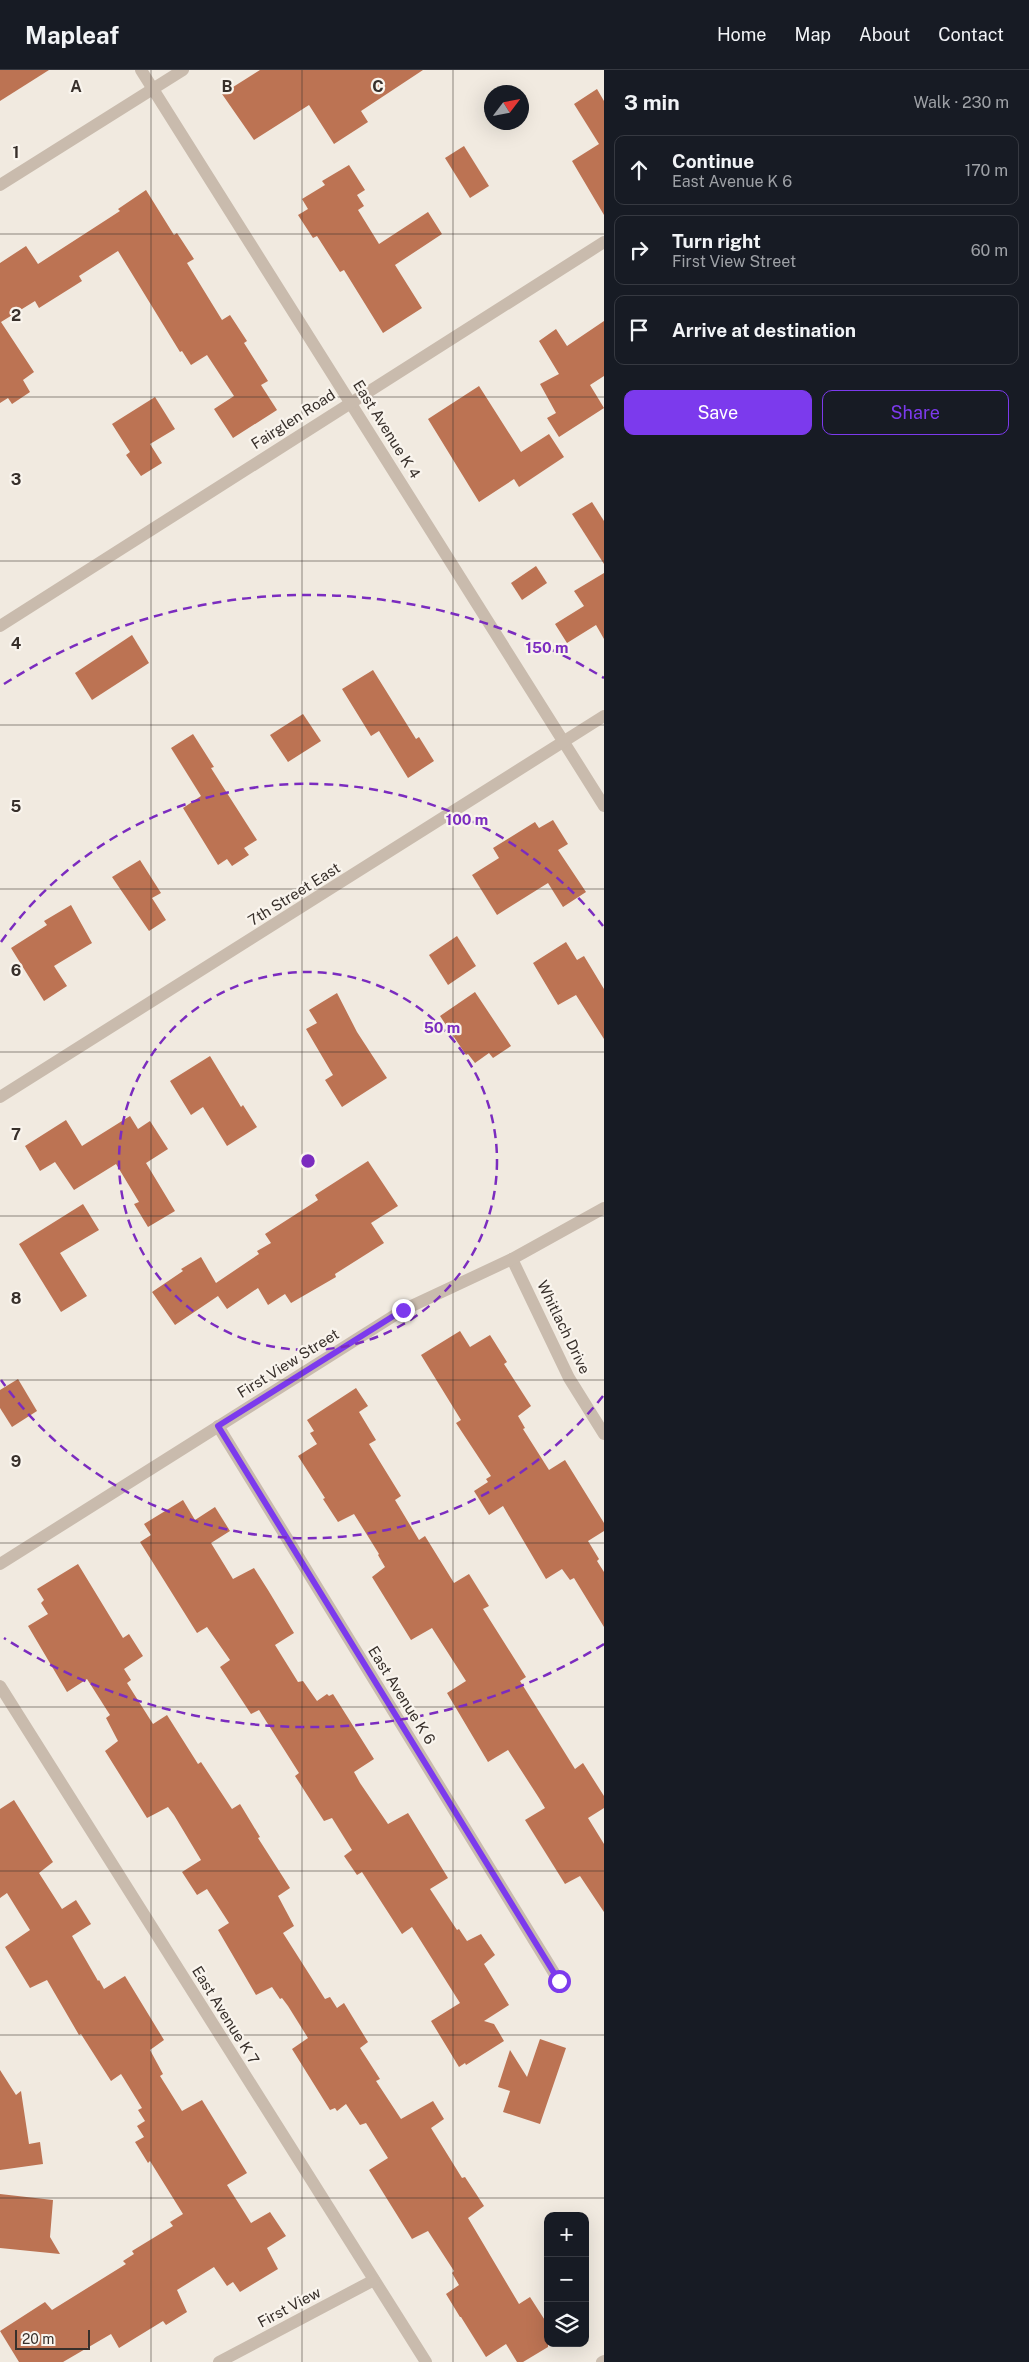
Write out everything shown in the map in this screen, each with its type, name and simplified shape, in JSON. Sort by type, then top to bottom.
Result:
[{"type":"street","name":"East Avenue K 4","points":[[141,70],[604,806]]},
{"type":"street","points":[[0,185],[183,70]]},
{"type":"street","name":"Fairglen Road","points":[[0,626],[604,242]]},
{"type":"street","name":"7th Street East","points":[[0,1097],[604,716]]},
{"type":"street","name":"First View Street","points":[[0,1564],[403,1310],[512,1259],[604,1208]]},
{"type":"street","name":"Whitlach Drive","points":[[512,1259],[569,1378],[604,1434]]},
{"type":"street","name":"East Avenue K 6","points":[[218,1426],[559,1981]]},
{"type":"street","name":"East Avenue K 7","points":[[0,1686],[426,2362]]},
{"type":"street","name":"First View","points":[[219,2362],[374,2280]]},
{"type":"building","points":[[0,70],[49,70],[0,101]]},
{"type":"building","points":[[260,70],[423,70],[361,111],[368,122],[334,144],[309,105],[254,140],[222,94]]},
{"type":"building","points":[[597,89],[604,101],[604,215],[572,161],[599,144],[574,104]]},
{"type":"building","points":[[464,146],[489,186],[470,198],[445,158]]},
{"type":"building","points":[[349,165],[365,190],[357,195],[364,206],[358,210],[379,244],[428,212],[442,234],[395,265],[422,308],[383,333],[344,270],[340,272],[317,236],[313,238],[298,215],[308,209],[302,199],[325,185],[322,181]]},
{"type":"building","points":[[146,190],[174,235],[177,233],[194,259],[187,263],[222,320],[230,315],[247,341],[244,343],[268,381],[261,385],[277,410],[233,438],[214,409],[234,396],[207,355],[191,365],[182,351],[180,352],[118,251],[79,276],[82,281],[39,308],[35,301],[1,322],[34,372],[23,380],[30,392],[12,404],[8,398],[0,403],[0,263],[26,246],[38,264],[120,211],[118,209]]},
{"type":"building","points":[[604,321],[604,376],[590,385],[604,408],[559,437],[547,418],[556,413],[540,384],[559,374],[539,341],[556,329],[567,346]]},
{"type":"building","points":[[479,386],[521,452],[549,434],[564,457],[519,487],[514,479],[479,502],[428,419]]},
{"type":"building","points":[[155,397],[175,429],[150,444],[162,463],[141,476],[126,455],[130,452],[112,424]]},
{"type":"building","points":[[592,502],[604,521],[604,564],[572,514]]},
{"type":"building","points":[[536,566],[547,583],[522,600],[511,583]]},
{"type":"building","points":[[604,573],[604,639],[596,625],[567,643],[555,624],[584,606],[574,591]]},
{"type":"building","points":[[132,635],[149,663],[92,700],[75,673]]},
{"type":"building","points":[[373,670],[416,739],[419,737],[434,761],[408,778],[379,731],[371,736],[342,689]]},
{"type":"building","points":[[303,714],[321,741],[288,762],[270,735]]},
{"type":"building","points":[[193,734],[214,767],[211,768],[257,840],[244,848],[249,855],[232,866],[227,859],[218,865],[183,808],[201,796],[171,748]]},
{"type":"building","points":[[553,820],[568,844],[558,850],[586,892],[563,907],[548,883],[497,915],[472,875],[499,858],[493,848],[535,822],[539,828]]},
{"type":"building","points":[[140,860],[161,893],[152,898],[166,920],[149,931],[112,877]]},
{"type":"building","points":[[71,905],[92,943],[54,966],[67,986],[44,1001],[11,948],[47,925],[44,921]]},
{"type":"building","points":[[457,936],[476,966],[448,985],[429,955]]},
{"type":"building","points":[[566,942],[577,960],[584,956],[604,989],[604,1039],[576,995],[558,1005],[533,963]]},
{"type":"building","points":[[475,992],[511,1046],[493,1058],[489,1053],[475,1063],[468,1054],[466,1055],[440,1016]]},
{"type":"building","points":[[337,993],[357,1032],[387,1078],[342,1107],[325,1080],[333,1075],[306,1029],[317,1023],[309,1010]]},
{"type":"building","points":[[210,1056],[241,1107],[243,1105],[257,1127],[227,1146],[203,1107],[191,1115],[170,1081]]},
{"type":"building","points":[[130,1116],[138,1129],[150,1121],[168,1149],[146,1163],[175,1211],[148,1227],[134,1204],[139,1202],[116,1164],[74,1190],[55,1162],[40,1171],[25,1146],[66,1120],[82,1146]]},
{"type":"building","points":[[368,1161],[398,1206],[371,1223],[384,1243],[335,1274],[336,1277],[291,1303],[285,1294],[268,1305],[258,1288],[227,1309],[218,1296],[175,1325],[152,1292],[183,1271],[181,1269],[201,1257],[216,1283],[259,1254],[257,1251],[271,1243],[265,1234],[318,1200],[315,1195]]},
{"type":"building","points":[[83,1204],[99,1230],[60,1253],[87,1296],[61,1312],[19,1244]]},
{"type":"building","points":[[460,1331],[470,1347],[490,1335],[507,1362],[504,1364],[531,1406],[518,1416],[525,1428],[523,1429],[549,1470],[565,1460],[604,1523],[604,1531],[588,1541],[599,1559],[597,1561],[604,1572],[604,1627],[574,1578],[570,1580],[562,1569],[546,1579],[503,1506],[489,1515],[474,1491],[488,1482],[486,1479],[491,1476],[456,1423],[461,1420],[421,1355]]},
{"type":"building","points":[[18,1379],[37,1411],[12,1427],[0,1408],[0,1390]]},
{"type":"building","points":[[356,1388],[368,1406],[359,1412],[376,1440],[369,1444],[401,1496],[395,1500],[419,1540],[425,1536],[454,1583],[469,1574],[489,1606],[483,1609],[526,1677],[520,1681],[575,1769],[583,1763],[604,1796],[604,1808],[588,1818],[604,1844],[604,1912],[580,1876],[565,1884],[525,1820],[545,1808],[539,1798],[508,1750],[488,1762],[447,1693],[466,1681],[432,1628],[411,1640],[372,1577],[385,1567],[379,1554],[354,1514],[338,1522],[298,1456],[317,1444],[310,1433],[314,1431],[307,1420]]},
{"type":"building","points":[[183,1500],[195,1520],[215,1507],[230,1531],[211,1543],[233,1579],[254,1568],[294,1633],[275,1645],[298,1682],[303,1681],[317,1701],[327,1694],[329,1696],[333,1694],[374,1759],[354,1772],[360,1783],[388,1824],[408,1813],[448,1878],[430,1889],[457,1930],[459,1929],[467,1941],[481,1934],[495,1955],[484,1964],[509,2005],[484,2021],[494,2024],[504,2041],[466,2065],[465,2063],[459,2067],[431,2021],[460,2003],[412,1927],[402,1934],[362,1872],[357,1875],[344,1856],[352,1850],[332,1818],[324,1821],[295,1776],[299,1773],[259,1710],[251,1714],[220,1667],[230,1660],[207,1627],[197,1633],[140,1542],[151,1535],[144,1524]]},
{"type":"building","points":[[78,1564],[123,1638],[129,1634],[143,1656],[124,1669],[131,1680],[127,1683],[153,1724],[167,1715],[198,1764],[201,1762],[232,1809],[240,1804],[260,1837],[258,1838],[290,1888],[278,1896],[294,1926],[283,1933],[325,1999],[330,1997],[337,2008],[344,2003],[368,2042],[360,2048],[380,2079],[376,2081],[401,2119],[433,2101],[444,2119],[431,2128],[462,2178],[465,2177],[484,2206],[468,2218],[519,2304],[530,2297],[544,2319],[544,2347],[548,2347],[523,2362],[517,2362],[506,2344],[486,2357],[446,2294],[459,2285],[452,2273],[454,2271],[428,2231],[412,2239],[369,2170],[388,2158],[366,2123],[360,2125],[346,2104],[337,2111],[335,2108],[330,2110],[292,2049],[308,2038],[288,2006],[282,1998],[280,1999],[272,1987],[256,1995],[218,1930],[229,1923],[207,1889],[197,1895],[182,1872],[201,1860],[174,1815],[168,1807],[147,1818],[105,1751],[118,1741],[106,1718],[110,1715],[87,1679],[67,1692],[28,1626],[48,1614],[41,1603],[44,1600],[37,1589]]},
{"type":"building","points":[[14,1800],[53,1862],[39,1873],[62,1909],[76,1900],[91,1924],[72,1936],[98,1981],[104,1989],[125,1976],[164,2040],[150,2050],[163,2074],[160,2076],[182,2111],[202,2100],[247,2173],[227,2185],[251,2223],[270,2212],[286,2236],[267,2248],[278,2269],[240,2292],[233,2282],[227,2286],[214,2267],[177,2290],[187,2312],[166,2325],[163,2321],[119,2348],[111,2334],[63,2362],[19,2362],[0,2331],[45,2302],[52,2310],[126,2264],[123,2261],[134,2254],[132,2251],[173,2226],[170,2222],[183,2214],[150,2161],[148,2163],[135,2142],[144,2137],[137,2126],[145,2121],[138,2110],[142,2108],[121,2074],[111,2081],[81,2034],[79,2035],[47,1980],[30,1988],[5,1947],[30,1930],[7,1893],[0,1898],[0,1809]]},
{"type":"building","points":[[540,2039],[566,2048],[540,2124],[503,2112],[510,2091],[498,2087],[510,2050],[527,2077]]},
{"type":"building","points":[[0,2070],[16,2095],[21,2091],[29,2144],[40,2142],[43,2164],[0,2170]]},
{"type":"building","points":[[0,2194],[53,2200],[50,2237],[60,2254],[0,2248]]},
{"type":"route","points":[[403,1310],[218,1426],[559,1981]]}]
